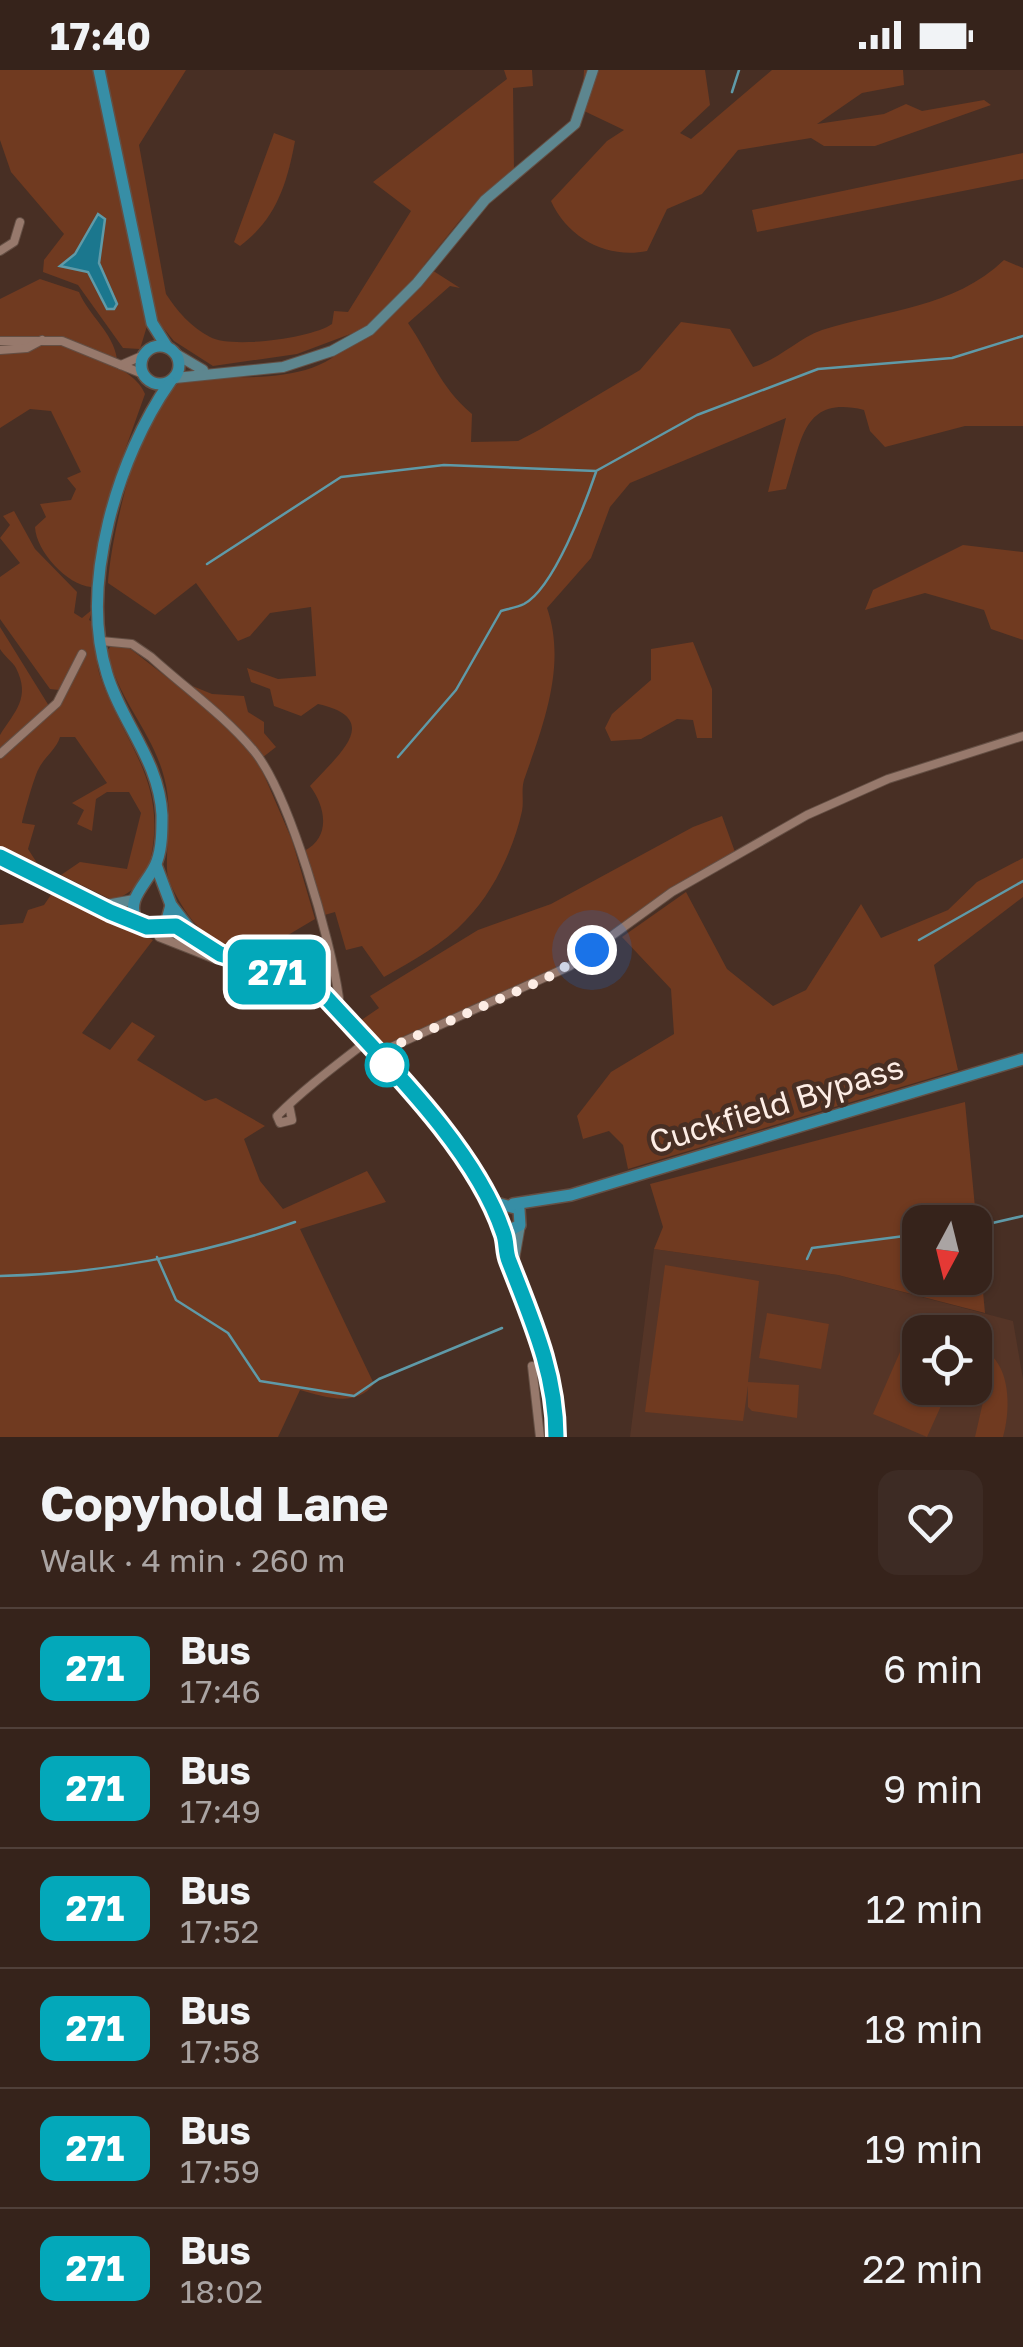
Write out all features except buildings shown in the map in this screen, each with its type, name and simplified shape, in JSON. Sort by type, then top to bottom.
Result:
[{"type":"highway","points":[[99,70],[152,323],[145,377],[152,408]]},
{"type":"highway","points":[[152,323],[180,366],[152,408],[115,496],[103,558],[101,642],[113,690],[146,750],[158,785],[162,831],[156,866],[136,896],[137,922],[153,928],[164,924]]},
{"type":"highway","points":[[146,353],[172,350]]},
{"type":"highway","points":[[145,377],[158,385],[173,380]]},
{"type":"highway","points":[[156,866],[168,899],[194,944]]},
{"type":"highway","points":[[136,896],[150,888],[168,899]]},
{"type":"highway","points":[[164,924],[168,899]]},
{"type":"highway","points":[[164,924],[194,944],[314,985],[432,1116],[484,1192],[500,1224]]},
{"type":"highway","name":"Cuckfield Bypass","points":[[510,1204],[544,1202],[1023,1059]]},
{"type":"highway","points":[[484,1192],[496,1203],[519,1209],[521,1223],[500,1224]]},
{"type":"highway","name":"Cuckfield Bypass","points":[[521,1223],[544,1202]]},
{"type":"highway","points":[[500,1224],[498,1212],[510,1204]]},
{"type":"main road","points":[[173,380],[209,372],[255,372],[296,364],[370,330],[417,284],[474,212],[574,124],[593,70]]},
{"type":"main road","points":[[172,350],[209,372]]},
{"type":"main road","points":[[0,857],[137,922]]},
{"type":"main road","points":[[100,906],[136,896]]},
{"type":"main road","points":[[513,1271],[521,1223]]},
{"type":"main road","points":[[500,1224],[552,1380],[556,1437]]},
{"type":"street","points":[[0,251],[24,233],[20,222]]},
{"type":"street","points":[[0,350],[27,348],[42,340]]},
{"type":"street","points":[[0,341],[62,341],[145,377]]},
{"type":"street","points":[[121,364],[146,353]]},
{"type":"street","points":[[101,642],[132,644],[152,657],[255,753],[276,788],[296,839],[335,961],[334,986],[339,998]]},
{"type":"street","points":[[0,754],[57,704],[82,654]]},
{"type":"street","points":[[376,1054],[570,966],[672,892],[808,814],[888,779],[1023,736]]},
{"type":"street","points":[[159,937],[194,944],[215,958]]},
{"type":"street","points":[[289,1105],[366,1042]]},
{"type":"street","points":[[532,1366],[541,1411],[540,1437]]},
{"type":"shaded area","points":[[0,70],[186,70],[139,145],[166,294],[203,333],[235,342],[308,334],[332,324],[334,311],[348,312],[411,211],[373,182],[507,79],[504,70],[532,70],[533,86],[513,88],[514,171],[461,219],[424,265],[460,288],[450,286],[408,323],[444,382],[472,414],[471,442],[518,441],[539,430],[640,370],[681,322],[730,329],[753,367],[822,330],[941,298],[984,276],[1004,260],[1023,268],[1023,426],[965,426],[885,447],[870,431],[864,410],[828,409],[816,416],[801,439],[786,489],[768,492],[786,418],[630,483],[610,507],[591,558],[547,608],[553,630],[554,673],[508,855],[485,897],[457,929],[384,977],[362,946],[346,950],[335,912],[321,916],[304,851],[319,838],[323,822],[320,803],[310,786],[349,739],[349,719],[318,704],[301,716],[274,706],[270,689],[251,682],[247,668],[278,679],[316,676],[311,607],[270,613],[250,636],[238,641],[196,583],[155,615],[108,583],[131,471],[155,413],[170,392],[186,379],[197,376],[284,375],[318,366],[344,347],[353,333],[297,354],[213,366],[174,341],[160,324],[147,326],[140,349],[123,348],[78,285],[43,272],[44,260],[64,234],[11,172],[0,140]]},
{"type":"shaded area","points":[[584,70],[705,70],[710,105],[680,133],[691,139],[772,70],[903,70],[904,85],[862,93],[817,124],[884,114],[906,104],[922,111],[984,100],[991,105],[875,146],[824,146],[811,138],[738,150],[702,194],[667,209],[647,251],[618,252],[579,236],[551,201],[607,141],[624,130],[582,110]]},
{"type":"shaded area","points":[[274,133],[295,141],[288,172],[271,212],[240,246],[234,242]]},
{"type":"shaded area","points":[[1023,153],[1023,179],[757,232],[752,210]]},
{"type":"shaded area","points":[[40,279],[79,292],[111,341],[117,359],[57,336],[0,338],[0,299]]},
{"type":"shaded area","points":[[42,343],[85,352],[116,366],[139,384],[145,394],[109,495],[91,587],[63,573],[47,556],[37,536],[35,527],[46,517],[40,504],[71,500],[76,489],[67,478],[81,472],[51,411],[30,409],[0,428],[0,352],[22,352]]},
{"type":"shaded area","points":[[14,511],[35,549],[77,592],[74,613],[82,618],[93,609],[89,620],[94,623],[100,676],[148,783],[154,830],[149,865],[132,890],[112,900],[61,875],[80,862],[127,869],[141,813],[129,792],[107,792],[96,799],[92,831],[77,824],[84,810],[72,803],[107,783],[75,737],[60,737],[38,770],[29,796],[22,823],[35,825],[28,849],[37,863],[0,850],[0,759],[54,711],[68,691],[50,689],[0,619],[0,577],[20,563],[0,538],[10,525],[3,516]]},
{"type":"shaded area","points":[[963,545],[1023,552],[1023,640],[991,629],[984,610],[925,593],[865,610],[873,590]]},
{"type":"shaded area","points":[[0,627],[49,706],[0,750],[0,735],[16,711],[22,688],[16,668],[0,649]]},
{"type":"shaded area","points":[[693,642],[712,689],[712,738],[697,738],[693,720],[677,719],[641,739],[611,741],[605,728],[612,714],[651,680],[651,649]]},
{"type":"shaded area","points":[[110,647],[128,647],[182,689],[185,683],[212,694],[244,696],[248,712],[264,722],[264,733],[276,747],[258,761],[292,840],[315,919],[283,938],[285,950],[279,959],[298,966],[296,970],[230,951],[204,933],[181,904],[167,873],[169,812],[164,777],[152,745],[119,686],[107,651]]},
{"type":"shaded area","points":[[722,816],[735,852],[682,883],[569,963],[382,1046],[360,1021],[379,1008],[370,996],[478,930],[551,904],[693,827]]},
{"type":"shaded area","points":[[1023,858],[1023,897],[934,965],[958,1070],[628,1169],[623,1145],[609,1131],[583,1139],[577,1116],[611,1072],[674,1034],[671,989],[622,937],[686,892],[727,969],[773,1006],[806,990],[861,904],[881,938],[948,910],[977,882]]},
{"type":"shaded area","points":[[55,889],[153,940],[82,1033],[110,1050],[132,1022],[155,1036],[137,1060],[205,1101],[216,1098],[265,1126],[244,1139],[260,1181],[283,1209],[367,1171],[386,1202],[300,1229],[374,1384],[349,1398],[330,1398],[300,1390],[278,1437],[0,1437],[0,925],[23,923],[28,910],[44,905]]},
{"type":"shaded area","points":[[965,1102],[975,1205],[902,1205],[902,1292],[838,1275],[654,1249],[663,1227],[650,1184]]},
{"type":"shaded area","points":[[654,1249],[838,1275],[902,1292],[902,1295],[990,1315],[902,1315],[902,1405],[992,1405],[992,1315],[1013,1321],[1023,1379],[1023,1437],[630,1437]]},
{"type":"shaded area","points":[[665,1265],[759,1281],[748,1382],[799,1385],[797,1418],[752,1411],[748,1407],[748,1386],[743,1421],[645,1412]]},
{"type":"shaded area","points":[[915,1295],[983,1295],[985,1313]]},
{"type":"shaded area","points":[[767,1313],[829,1324],[821,1369],[759,1358]]},
{"type":"shaded area","points":[[902,1347],[902,1405],[941,1405],[927,1437],[873,1414]]},
{"type":"shaded area","points":[[992,1356],[1006,1384],[1008,1406],[1003,1437],[975,1437],[982,1405],[992,1405]]},
{"type":"water","points":[[98,214],[105,219],[99,263],[117,304],[114,309],[107,309],[88,272],[60,266],[75,254]]},
{"type":"waterway","points":[[732,92],[739,70]]},
{"type":"waterway","points":[[207,564],[341,477],[444,465],[596,471],[697,415],[818,369],[952,358],[1023,336]]},
{"type":"waterway","points":[[398,757],[456,690],[501,611],[524,604],[546,581],[567,544],[596,472]]},
{"type":"waterway","points":[[919,940],[1023,881]]},
{"type":"waterway","points":[[992,1223],[1023,1216]]},
{"type":"waterway","points":[[0,1276],[149,1261],[295,1222]]},
{"type":"waterway","points":[[807,1259],[812,1248],[902,1236]]},
{"type":"waterway","points":[[157,1257],[176,1300],[228,1333],[260,1381],[354,1396],[379,1379],[502,1328]]},
{"type":"bus line","name":"271","points":[[0,857],[110,912],[147,927],[176,926],[220,954],[304,979],[324,995],[432,1116],[484,1192],[502,1228],[507,1258],[544,1349],[555,1402],[556,1437]]},
{"type":"route","points":[[387,1065],[382,1051],[547,978],[592,950]]}]
